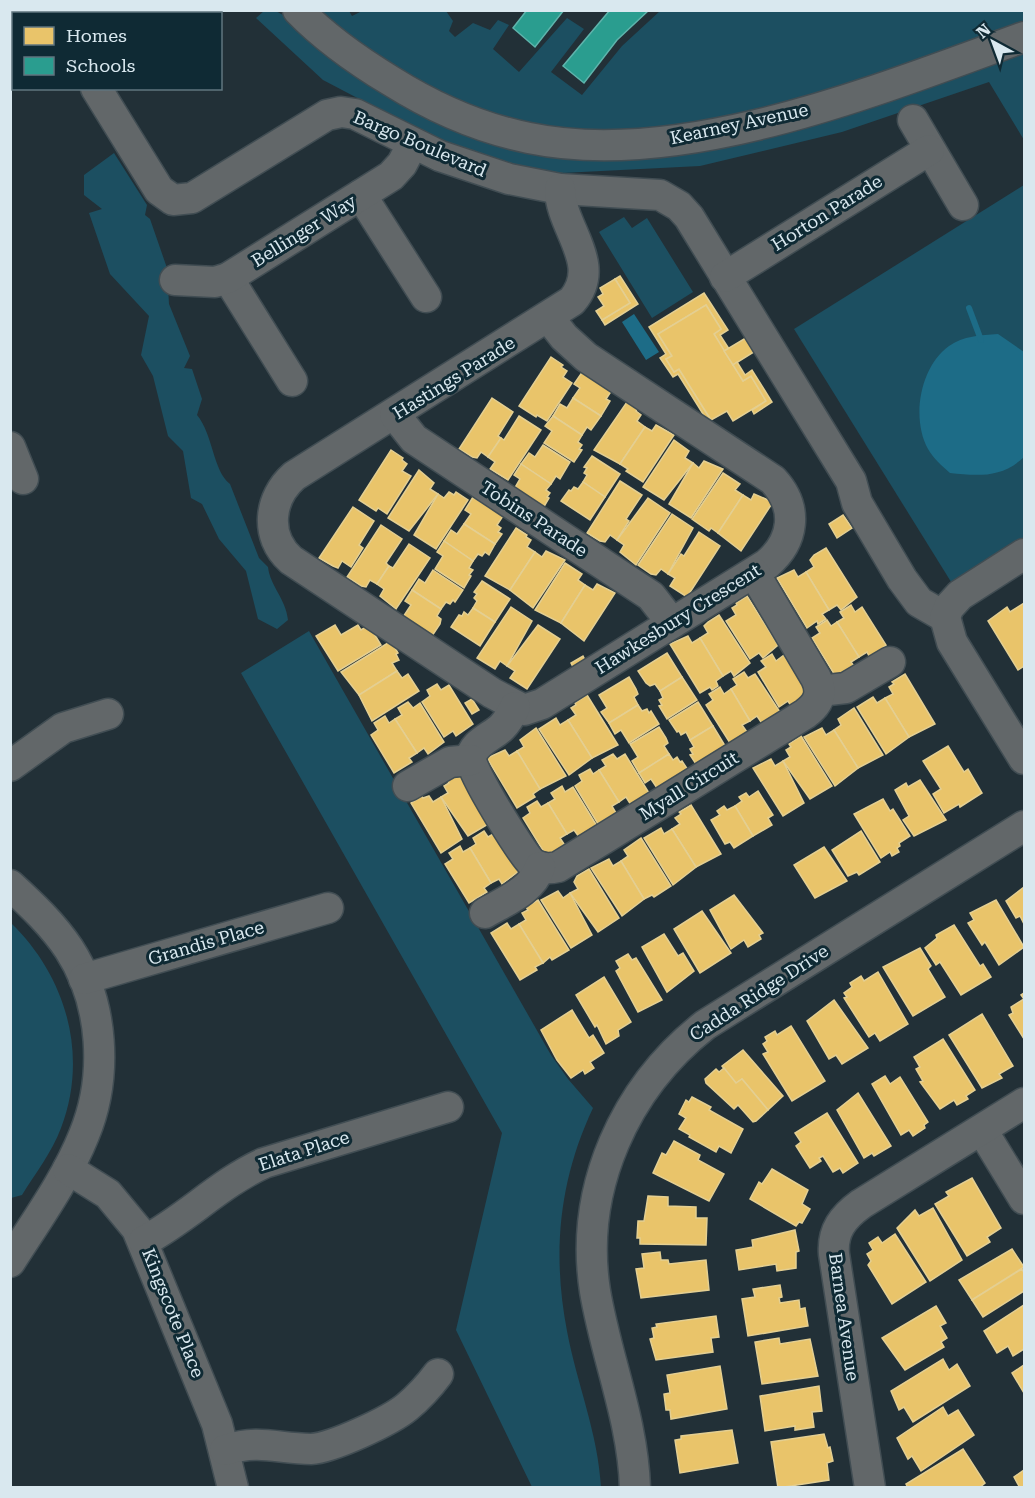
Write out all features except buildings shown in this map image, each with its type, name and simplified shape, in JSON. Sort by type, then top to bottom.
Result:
[{"type":"street","name":"Kearney Avenue","points":[[298,10],[327,37],[375,71],[435,106],[498,131],[574,144],[644,142],[741,127],[886,86],[1024,37]]},
{"type":"street","name":"Bargo Boulevard","points":[[97,90],[159,190],[173,200],[192,198],[332,113],[355,114],[413,144],[461,165],[492,175],[560,189],[646,192],[672,201],[689,217],[851,481],[869,495],[925,583],[948,610]]},
{"type":"street","points":[[913,120],[963,205]]},
{"type":"street","name":"Bellinger Way","points":[[175,280],[215,282],[228,278],[396,172],[413,144]]},
{"type":"street","name":"Horton Parade","points":[[725,277],[929,150]]},
{"type":"street","name":"Hastings Parade","points":[[515,707],[296,564],[278,543],[272,517],[275,502],[285,484],[300,472],[549,318],[576,297],[584,273],[581,250],[562,210],[560,189]]},
{"type":"street","points":[[361,195],[426,297]]},
{"type":"street","points":[[228,278],[292,381]]},
{"type":"street","name":"Hawkesbury Crescent","points":[[515,707],[528,710],[542,704],[754,573],[778,554],[789,534],[791,516],[782,491],[765,474],[577,351],[549,318]]},
{"type":"street","name":"Tobins Parade","points":[[394,415],[414,439],[651,596],[672,623]]},
{"type":"street","points":[[10,447],[23,479]]},
{"type":"street","points":[[1024,554],[966,591],[948,610],[952,642],[1024,759]]},
{"type":"street","points":[[754,573],[816,678],[820,691],[846,688],[890,662]]},
{"type":"street","name":"Myall Circuit","points":[[540,867],[558,867],[805,714],[818,702],[820,691]]},
{"type":"street","points":[[485,913],[526,889],[537,877],[540,867],[530,861],[481,786],[471,763],[477,746],[505,724],[515,707]]},
{"type":"street","points":[[10,766],[55,732],[108,714]]},
{"type":"street","points":[[408,786],[450,762],[471,763]]},
{"type":"street","name":"Cadda Ridge Drive","points":[[635,1488],[627,1421],[596,1292],[593,1253],[596,1203],[604,1168],[631,1108],[663,1062],[705,1025],[1024,826]]},
{"type":"street","points":[[10,885],[54,929],[70,952],[84,979],[97,1034],[98,1085],[87,1126],[68,1169],[20,1227],[10,1262]]},
{"type":"street","name":"Grandis Place","points":[[84,979],[328,908]]},
{"type":"street","name":"Barnea Avenue","points":[[870,1488],[834,1254],[835,1235],[839,1225],[852,1210],[1024,1104]]},
{"type":"street","name":"Elata Place","points":[[144,1241],[168,1227],[241,1174],[264,1163],[448,1107]]},
{"type":"street","points":[[982,1130],[1024,1199]]},
{"type":"street","name":"Kingscote Place","points":[[68,1169],[108,1194],[131,1219],[144,1241],[225,1450],[233,1488]]},
{"type":"street","points":[[225,1450],[255,1443],[302,1448],[335,1444],[405,1409],[425,1391],[438,1374]]},
{"type":"shaded area","points":[[274,10],[417,106],[632,153],[1024,44],[1024,140],[989,82],[842,132],[700,166],[562,173],[511,165],[465,152],[323,80],[256,18],[264,11]]},
{"type":"shaded area","points":[[1024,10],[1024,27],[790,106],[616,136],[500,123],[414,85],[313,11],[349,11],[352,16],[362,11],[446,11],[453,21],[449,31],[455,37],[473,23],[490,30],[498,20],[509,25],[493,49],[519,72],[567,18],[584,29],[551,72],[582,95],[622,46],[660,11]]},
{"type":"shaded area","points":[[114,153],[147,205],[145,215],[150,219],[167,268],[169,304],[190,356],[184,368],[192,369],[202,399],[197,415],[207,432],[220,470],[230,484],[259,558],[268,567],[269,574],[287,612],[288,620],[277,629],[258,619],[246,571],[219,539],[202,504],[191,498],[183,451],[168,436],[153,376],[141,355],[149,316],[110,274],[89,213],[102,209],[84,195],[84,175]]},
{"type":"shaded area","points":[[1024,185],[1024,542],[953,585],[794,329]]},
{"type":"shaded area","points":[[624,217],[632,228],[647,218],[693,292],[652,318],[599,232]]},
{"type":"shaded area","points":[[634,314],[659,352],[646,360],[622,322]]},
{"type":"shaded area","points":[[998,334],[1024,352],[1024,457],[1007,469],[989,474],[950,473],[932,456],[923,437],[920,408],[925,380],[939,355],[949,346],[966,338]]},
{"type":"shaded area","points":[[309,631],[551,1055],[593,1108],[572,1162],[566,1190],[562,1217],[560,1273],[567,1331],[592,1428],[601,1487],[532,1487],[456,1330],[502,1133],[241,673]]},
{"type":"shaded area","points":[[11,923],[46,967],[58,992],[67,1018],[72,1045],[73,1073],[69,1100],[57,1137],[22,1195],[11,1198]]},
{"type":"waterway","points":[[969,308],[981,340]]}]
